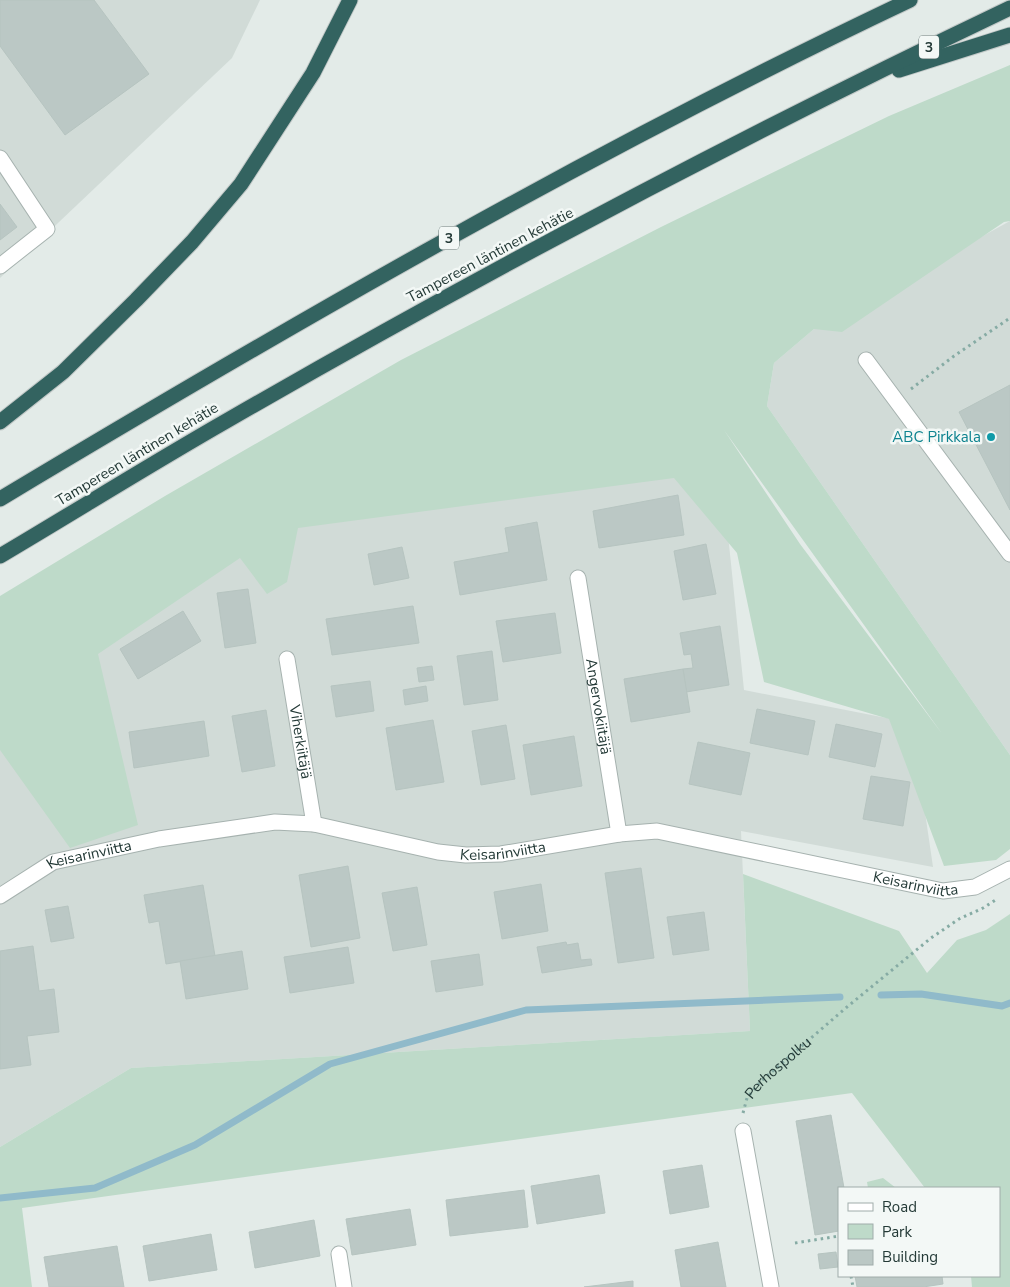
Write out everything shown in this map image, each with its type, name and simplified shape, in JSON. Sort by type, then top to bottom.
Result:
[{"type":"highway","points":[[0,422],[63,372],[136,300],[192,242],[241,184],[313,73],[350,0]]},
{"type":"highway","name":"3","points":[[0,499],[202,378],[465,229],[811,47],[910,0]]},
{"type":"highway","name":"Tampereen läntinen kehätie","points":[[0,556],[227,420],[489,274],[847,86],[1010,8]]},
{"type":"highway","points":[[847,86],[1010,35]]},
{"type":"street","points":[[0,158],[47,229],[0,266]]},
{"type":"street","points":[[866,360],[1010,554]]},
{"type":"street","name":"Angervokiitäjä","points":[[578,578],[619,834]]},
{"type":"street","name":"Viherkiitäjä","points":[[287,660],[314,824]]},
{"type":"street","name":"Keisarinviitta","points":[[0,896],[53,862],[134,844],[275,822],[314,824],[438,852],[466,856],[501,854],[619,834],[657,831],[943,891],[975,887],[1010,869]]},
{"type":"street","points":[[743,1131],[772,1287]]},
{"type":"street","points":[[340,1254],[344,1287]]},
{"type":"path","points":[[896,401],[954,356],[1010,318]]},
{"type":"path","name":"Perhospolku","points":[[743,1131],[742,1115],[747,1098],[760,1082],[931,938],[959,919],[984,908],[1000,897]]},
{"type":"path","points":[[795,1243],[838,1236]]},
{"type":"shaded area","points":[[0,0],[260,0],[232,58],[0,278]]},
{"type":"shaded area","points":[[1010,221],[1010,755],[767,406],[774,363],[814,329]]},
{"type":"shaded area","points":[[720,457],[744,690],[912,723],[933,867],[741,831],[750,1031],[131,1068],[0,1147],[0,674],[286,519]]},
{"type":"green space","points":[[1010,65],[1010,221],[1004,222],[842,332],[814,329],[774,363],[767,406],[1010,755],[1010,849],[996,860],[944,866],[889,719],[764,682],[737,553],[674,478],[298,528],[287,582],[267,594],[240,558],[98,654],[138,825],[70,848],[0,750],[0,596],[165,496],[401,360],[661,227],[889,116]],"holes":[[[724,430],[943,735],[800,544]]]},
{"type":"green space","points":[[743,874],[899,931],[927,973],[957,940],[986,930],[1010,914],[1010,1287],[972,1287],[971,1277],[1000,1277],[1000,1187],[924,1187],[852,1093],[22,1208],[32,1287],[0,1287],[0,1147],[131,1068],[750,1031]]},
{"type":"green space","points":[[883,1178],[895,1187],[868,1187],[867,1182]]},
{"type":"building","points":[[0,0],[94,0],[149,74],[65,135],[0,46]]},
{"type":"building","points":[[0,204],[17,227],[0,240]]},
{"type":"building","name":"ABC Pirkkala","points":[[1010,385],[1010,510],[959,412]]},
{"type":"building","points":[[678,495],[684,535],[599,548],[593,511]]},
{"type":"building","points":[[537,522],[547,580],[460,595],[454,562],[509,552],[505,528]]},
{"type":"building","points":[[706,544],[716,594],[683,600],[674,551]]},
{"type":"building","points":[[402,547],[409,578],[374,585],[368,554]]},
{"type":"building","points":[[248,589],[256,643],[225,648],[217,593]]},
{"type":"building","points":[[413,606],[419,643],[332,655],[326,619]]},
{"type":"building","points":[[183,611],[201,641],[138,679],[120,649]]},
{"type":"building","points":[[555,613],[561,653],[503,662],[496,621]]},
{"type":"building","points":[[720,626],[729,685],[686,692],[683,669],[693,668],[691,654],[684,655],[680,633]]},
{"type":"building","points":[[492,651],[498,700],[464,705],[457,656]]},
{"type":"building","points":[[432,666],[434,680],[419,682],[417,668]]},
{"type":"building","points":[[683,669],[690,712],[631,722],[624,679]]},
{"type":"building","points":[[370,681],[374,711],[336,717],[331,686]]},
{"type":"building","points":[[426,686],[428,701],[405,705],[403,690]]},
{"type":"building","points":[[757,709],[815,721],[808,755],[750,743]]},
{"type":"building","points":[[266,710],[275,766],[242,772],[232,716]]},
{"type":"building","points":[[433,720],[444,782],[396,790],[386,728]]},
{"type":"building","points":[[204,721],[209,756],[134,768],[129,732]]},
{"type":"building","points":[[836,724],[882,734],[875,767],[829,757]]},
{"type":"building","points":[[506,725],[515,779],[481,785],[472,731]]},
{"type":"building","points":[[574,736],[582,786],[531,795],[523,745]]},
{"type":"building","points":[[698,742],[750,753],[741,795],[689,784]]},
{"type":"building","points":[[871,776],[910,782],[903,826],[863,819]]},
{"type":"building","points":[[348,866],[360,938],[311,947],[299,875]]},
{"type":"building","points":[[641,868],[654,958],[618,963],[605,873]]},
{"type":"building","points":[[541,884],[548,931],[502,939],[494,892]]},
{"type":"building","points":[[203,885],[215,956],[166,964],[159,921],[149,923],[144,895]]},
{"type":"building","points":[[417,887],[427,945],[393,951],[382,893]]},
{"type":"building","points":[[68,906],[74,938],[51,942],[45,910]]},
{"type":"building","points":[[704,912],[709,950],[673,955],[667,917]]},
{"type":"building","points":[[566,942],[567,945],[578,943],[581,960],[591,959],[592,965],[542,973],[537,947]]},
{"type":"building","points":[[33,946],[39,991],[54,989],[59,1032],[27,1036],[31,1065],[0,1069],[0,951]]},
{"type":"building","points":[[348,947],[354,983],[290,993],[284,957]]},
{"type":"building","points":[[242,951],[248,989],[186,999],[180,961]]},
{"type":"building","points":[[479,954],[483,985],[436,992],[431,961]]},
{"type":"building","points":[[831,1115],[844,1187],[838,1187],[838,1231],[815,1235],[796,1121]]},
{"type":"building","points":[[702,1165],[709,1207],[670,1214],[663,1171]]},
{"type":"building","points":[[599,1175],[605,1213],[537,1224],[531,1186]]},
{"type":"building","points":[[524,1190],[528,1227],[450,1236],[446,1200]]},
{"type":"building","points":[[410,1209],[416,1245],[352,1255],[346,1219]]},
{"type":"building","points":[[314,1220],[320,1256],[255,1268],[249,1232]]},
{"type":"building","points":[[211,1234],[217,1270],[149,1281],[143,1246]]},
{"type":"building","points":[[718,1242],[726,1287],[681,1287],[675,1250]]},
{"type":"building","points":[[117,1246],[124,1287],[49,1287],[44,1257]]},
{"type":"building","points":[[836,1252],[838,1267],[820,1269],[818,1254]]},
{"type":"building","points":[[855,1277],[942,1277],[943,1284],[923,1287],[857,1287]]},
{"type":"building","points":[[633,1281],[633,1287],[584,1287]]},
{"type":"waterway","points":[[881,995],[921,994],[1002,1006],[1010,1003]]},
{"type":"waterway","points":[[0,1198],[95,1188],[195,1145],[330,1064],[526,1010],[840,997]]},
{"type":"place","name":"ABC Pirkkala","points":[[991,437]]}]
